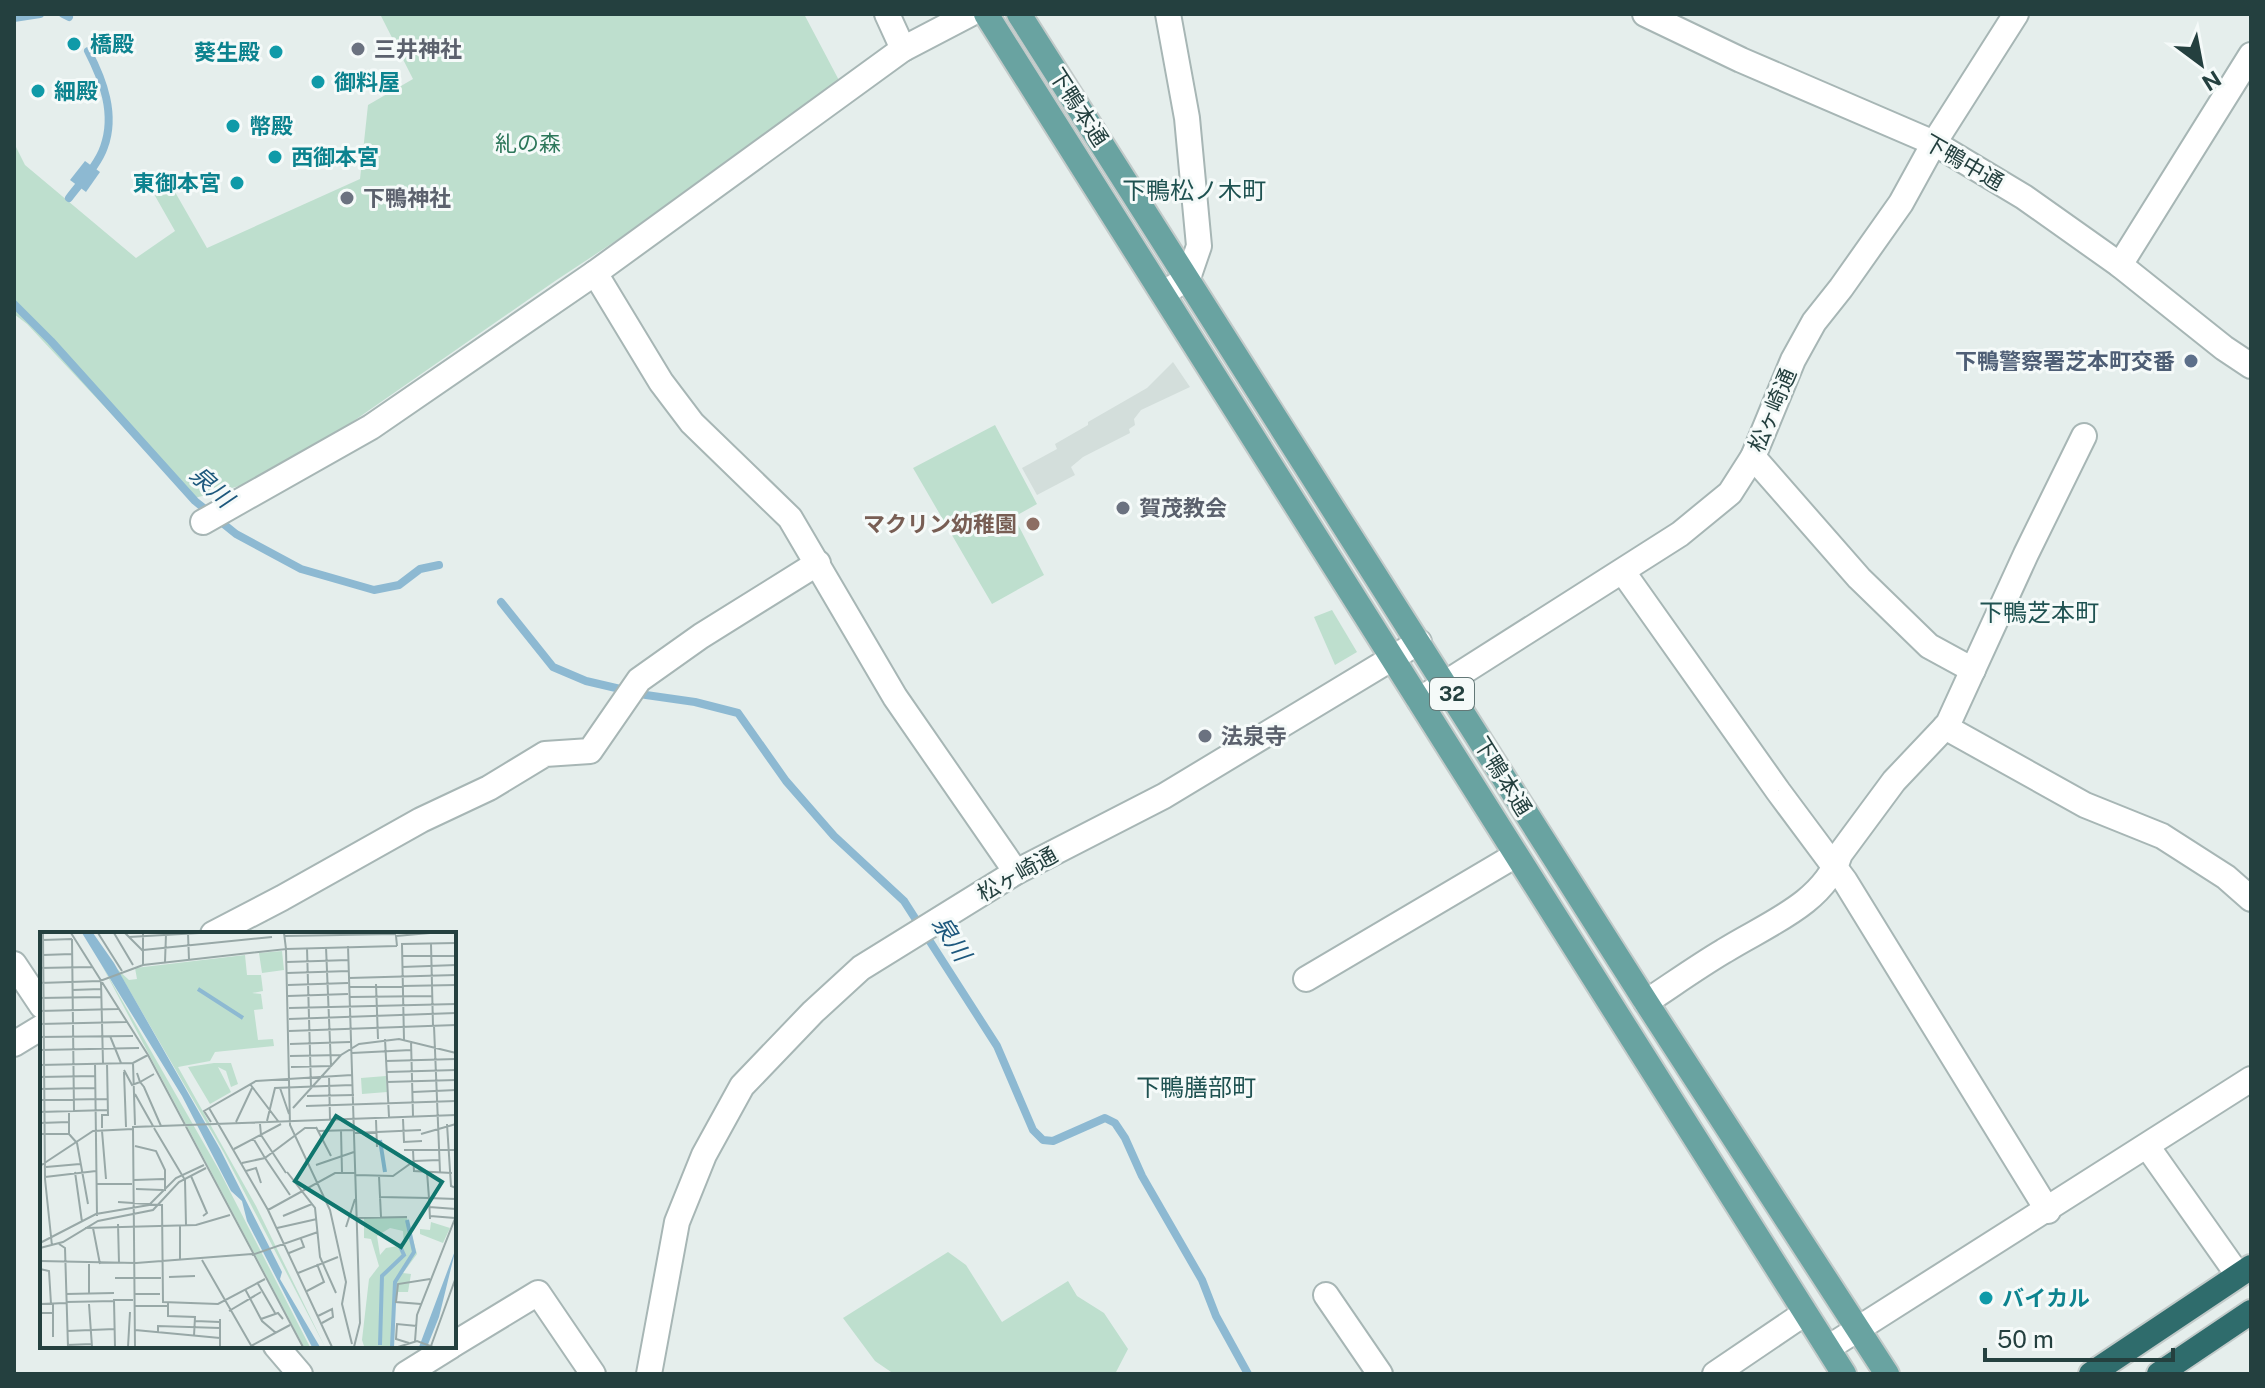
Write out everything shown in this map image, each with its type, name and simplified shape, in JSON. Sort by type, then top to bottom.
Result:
[{"type":"highway","points":[[2091,1374],[2244,1271]]},
{"type":"highway","points":[[2159,1374],[2251,1312]]},
{"type":"main road","name":"下鴨本通","points":[[986,14],[1844,1374]]},
{"type":"main road","name":"下鴨本通","points":[[1019,14],[1646,1002],[1887,1374]]},
{"type":"street","points":[[887,14],[903,49]]},
{"type":"street","points":[[212,516],[371,427],[595,273],[903,49],[970,14]]},
{"type":"street","points":[[1164,293],[1188,278],[1199,246],[1187,118],[1168,14]]},
{"type":"street","name":"下鴨中通","points":[[1645,14],[1741,60],[1934,143],[2024,197],[2120,265],[2251,366]]},
{"type":"street","name":"松ヶ崎通","points":[[1419,700],[1623,572],[1680,534],[1730,493],[1753,457],[1793,360],[1814,322],[1901,203],[1934,143],[2016,14]]},
{"type":"street","points":[[2120,265],[2251,55]]},
{"type":"street","points":[[595,273],[661,382],[692,423],[736,469],[790,518],[895,697],[1016,872]]},
{"type":"street","points":[[1646,1002],[1795,909],[1835,868],[1840,854],[1894,781],[1945,727],[2084,436]]},
{"type":"street","points":[[1753,457],[1859,578],[1929,646],[1973,670]]},
{"type":"street","points":[[217,932],[421,820],[489,788],[545,754],[590,751],[632,691],[701,636],[818,563]]},
{"type":"street","points":[[1623,572],[1835,868],[2048,1211]]},
{"type":"street","name":"松ヶ崎通","points":[[649,1374],[677,1222],[704,1155],[742,1086],[813,1012],[861,968],[1016,872],[1164,796],[1419,642]]},
{"type":"street","points":[[1945,727],[2085,805],[2162,836],[2226,877],[2251,899]]},
{"type":"street","points":[[1306,979],[1516,855]]},
{"type":"street","points":[[14,964],[40,1003]]},
{"type":"street","points":[[14,1044],[40,1028]]},
{"type":"street","points":[[1828,1348],[2048,1211],[2251,1079]]},
{"type":"street","points":[[2147,1146],[2244,1271]]},
{"type":"street","points":[[456,1343],[538,1293],[593,1374]]},
{"type":"street","points":[[1326,1295],[1380,1374]]},
{"type":"street","points":[[1715,1374],[1805,1313]]},
{"type":"street","points":[[278,1348],[300,1374]]},
{"type":"street","points":[[406,1374],[448,1348]]},
{"type":"shaded area","points":[[1173,362],[1190,387],[1141,410],[1134,419],[1135,425],[1129,429],[1130,433],[1083,457],[1071,467],[1075,475],[1037,495],[1022,468],[1057,449],[1055,444],[1088,425],[1088,422],[1147,388]]},
{"type":"green space","name":"糺の森","points":[[380,14],[804,14],[842,86],[805,116],[555,281],[273,477],[191,499],[27,324],[14,314],[14,143],[25,165],[136,258],[175,231],[150,187],[175,192],[207,248],[360,179],[368,105],[413,79]]},
{"type":"green space","points":[[995,425],[1037,504],[1014,517],[1044,575],[992,604],[913,468]]},
{"type":"green space","points":[[1332,610],[1357,652],[1335,665],[1314,617]]},
{"type":"green space","points":[[948,1252],[966,1265],[1002,1322],[1068,1281],[1077,1296],[1104,1313],[1128,1349],[1115,1374],[894,1374],[875,1361],[843,1318]]},
{"type":"water","points":[[85,161],[100,172],[86,192],[70,180]]},
{"type":"waterway","points":[[14,18],[40,14]]},
{"type":"waterway","points":[[63,14],[69,17]]},
{"type":"waterway","points":[[69,198],[98,160],[109,122],[99,74],[88,51]]},
{"type":"waterway","name":"泉川","points":[[14,304],[195,501],[236,534],[301,569],[374,590],[399,585],[420,569],[439,565]]},
{"type":"waterway","name":"泉川","points":[[501,602],[553,667],[586,681],[738,713],[786,781],[834,836],[904,901],[997,1046],[1033,1130],[1043,1140],[1053,1141],[1105,1118],[1115,1123],[1202,1280],[1216,1316],[1248,1374]]},
{"type":"place","name":"橋殿","points":[[74,44]]},
{"type":"place","name":"三井神社","points":[[358,49]]},
{"type":"place","name":"葵生殿","points":[[276,52]]},
{"type":"place","name":"御料屋","points":[[318,82]]},
{"type":"place","name":"細殿","points":[[38,91]]},
{"type":"place","name":"幣殿","points":[[233,126]]},
{"type":"place","name":"西御本宮","points":[[275,157]]},
{"type":"place","name":"東御本宮","points":[[237,183]]},
{"type":"place","name":"下鴨神社","points":[[347,198]]},
{"type":"place","name":"下鴨警察署芝本町交番","points":[[2191,361]]},
{"type":"place","name":"賀茂教会","points":[[1123,508]]},
{"type":"place","name":"マクリン幼稚園","points":[[1033,524]]},
{"type":"place","name":"法泉寺","points":[[1205,736]]},
{"type":"place","name":"バイカル","points":[[1986,1298]]},
{"type":"district","name":"下鴨松ノ木町","points":[[1194,190]]},
{"type":"district","name":"下鴨芝本町","points":[[2039,612]]},
{"type":"district","name":"下鴨膳部町","points":[[1196,1087]]}]
